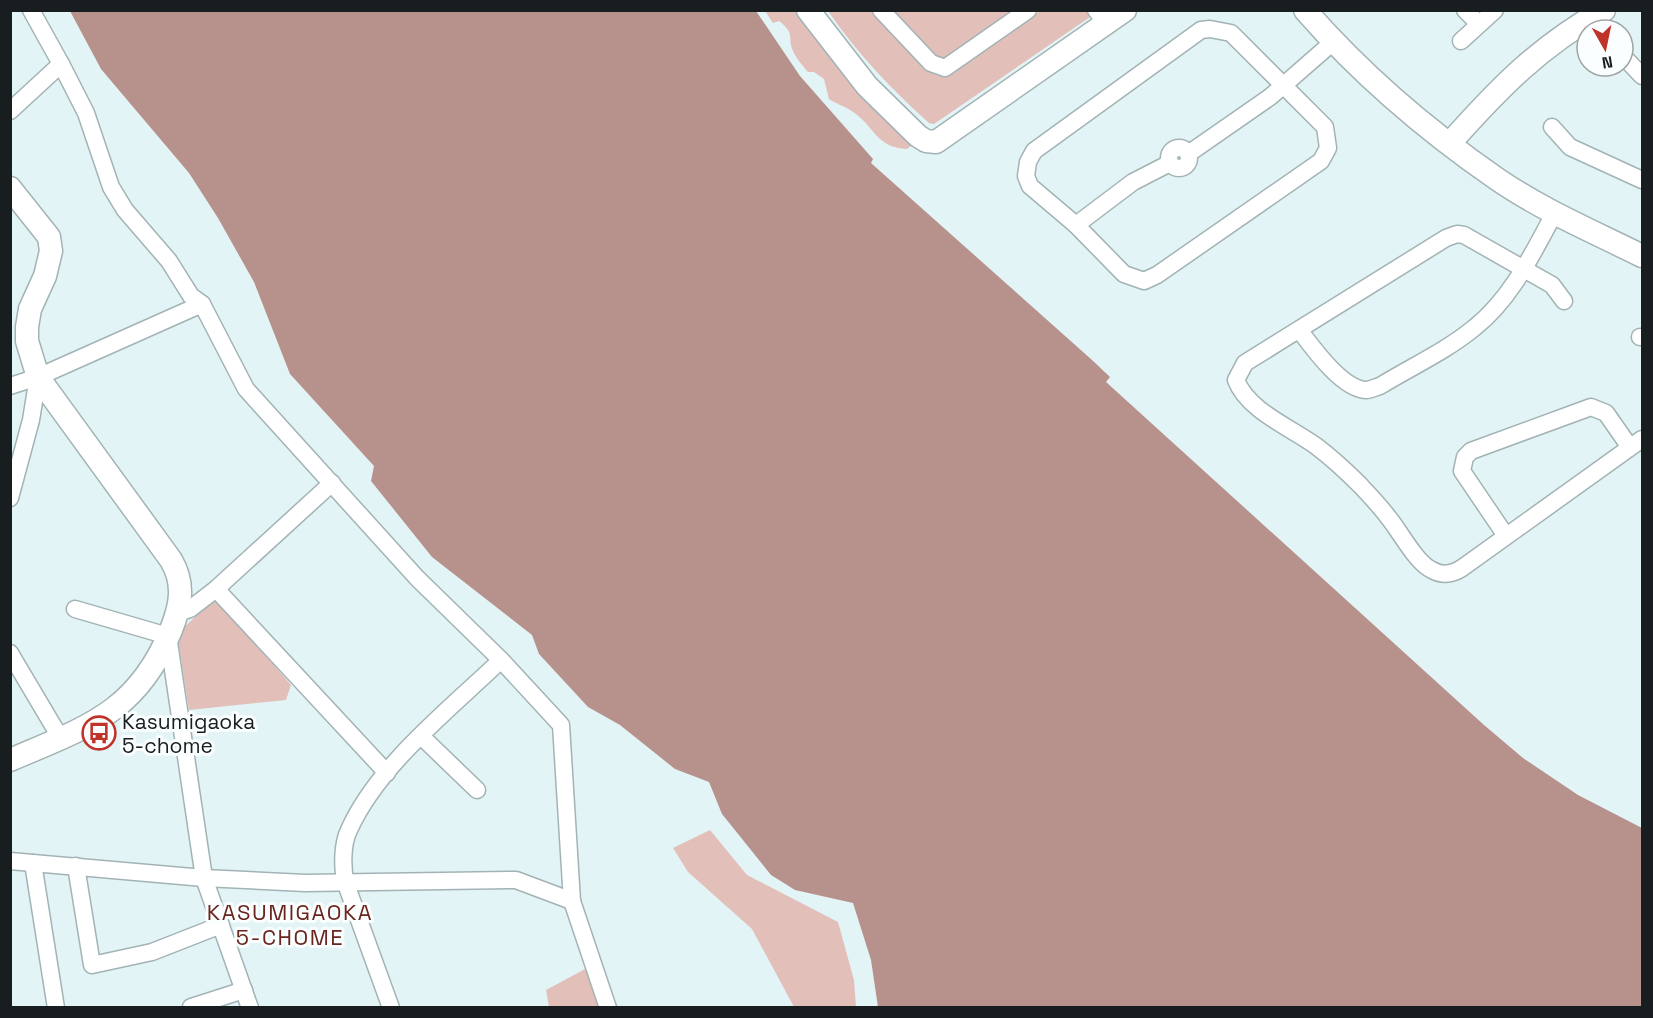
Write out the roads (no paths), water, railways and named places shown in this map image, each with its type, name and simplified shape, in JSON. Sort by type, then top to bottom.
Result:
[{"type":"street","points":[[31,10],[86,112],[111,187],[125,210],[169,261],[191,296],[202,304],[246,389],[417,578],[501,660],[561,725],[572,901],[608,1008]]},
{"type":"street","points":[[808,10],[867,86],[918,136],[926,141],[936,142],[1101,17],[1125,10]]},
{"type":"street","points":[[881,11],[930,63],[945,68],[1028,10]]},
{"type":"street","points":[[1305,10],[1333,42],[1394,98],[1498,179],[1555,212],[1642,256]]},
{"type":"street","points":[[1465,10],[1479,24]]},
{"type":"street","points":[[1461,41],[1495,10]]},
{"type":"street","points":[[1210,29],[1231,33],[1282,87],[1325,128],[1328,139],[1325,155],[1321,161],[1157,275],[1144,281],[1124,274],[1076,225],[1030,186],[1026,176],[1028,162],[1034,152],[1201,30],[1210,29]]},
{"type":"street","points":[[1451,142],[1500,87],[1533,57],[1575,34]]},
{"type":"street","points":[[1076,225],[1133,182],[1170,163],[1169,158],[1173,151],[1182,149],[1188,154],[1282,87],[1333,42]]},
{"type":"street","points":[[10,111],[61,63]]},
{"type":"street","points":[[1552,127],[1570,147],[1642,180]]},
{"type":"street","points":[[10,188],[49,237],[51,251],[45,276],[30,309],[27,327],[27,341],[38,377],[177,570],[182,596],[178,613],[158,661],[130,696],[112,713],[61,739],[10,760]]},
{"type":"street","points":[[1300,330],[1328,367],[1355,386],[1366,390],[1380,386],[1473,329],[1488,316],[1524,268],[1555,212]]},
{"type":"street","points":[[1506,536],[1462,471],[1465,457],[1471,452],[1591,407],[1606,413],[1636,443],[1506,536],[1454,573],[1443,574],[1431,570],[1351,476],[1316,447],[1266,414],[1239,387],[1236,380],[1245,363],[1446,238],[1457,234],[1464,235],[1552,285],[1564,301]]},
{"type":"street","points":[[10,386],[38,377],[202,304]]},
{"type":"street","points":[[10,498],[31,420],[38,377]]},
{"type":"street","points":[[178,613],[190,609],[216,589],[332,483]]},
{"type":"street","points":[[216,589],[387,773]]},
{"type":"street","points":[[75,609],[168,636]]},
{"type":"street","points":[[168,636],[204,878],[250,1008]]},
{"type":"street","points":[[10,653],[61,739]]},
{"type":"street","points":[[391,1008],[343,872],[348,831],[387,773],[421,736],[501,660]]},
{"type":"street","points":[[421,736],[477,790]]},
{"type":"street","points":[[10,861],[204,878],[346,884],[516,880],[572,901]]},
{"type":"street","points":[[33,863],[56,1008]]},
{"type":"street","points":[[76,866],[92,965],[152,952],[221,925]]},
{"type":"street","points":[[191,1007],[244,990]]},
{"type":"place","name":"Kasumigaoka 5-chome","points":[[99,733]]},
{"type":"district","name":"KASUMIGAOKA 5-CHOME","points":[[290,924]]}]
